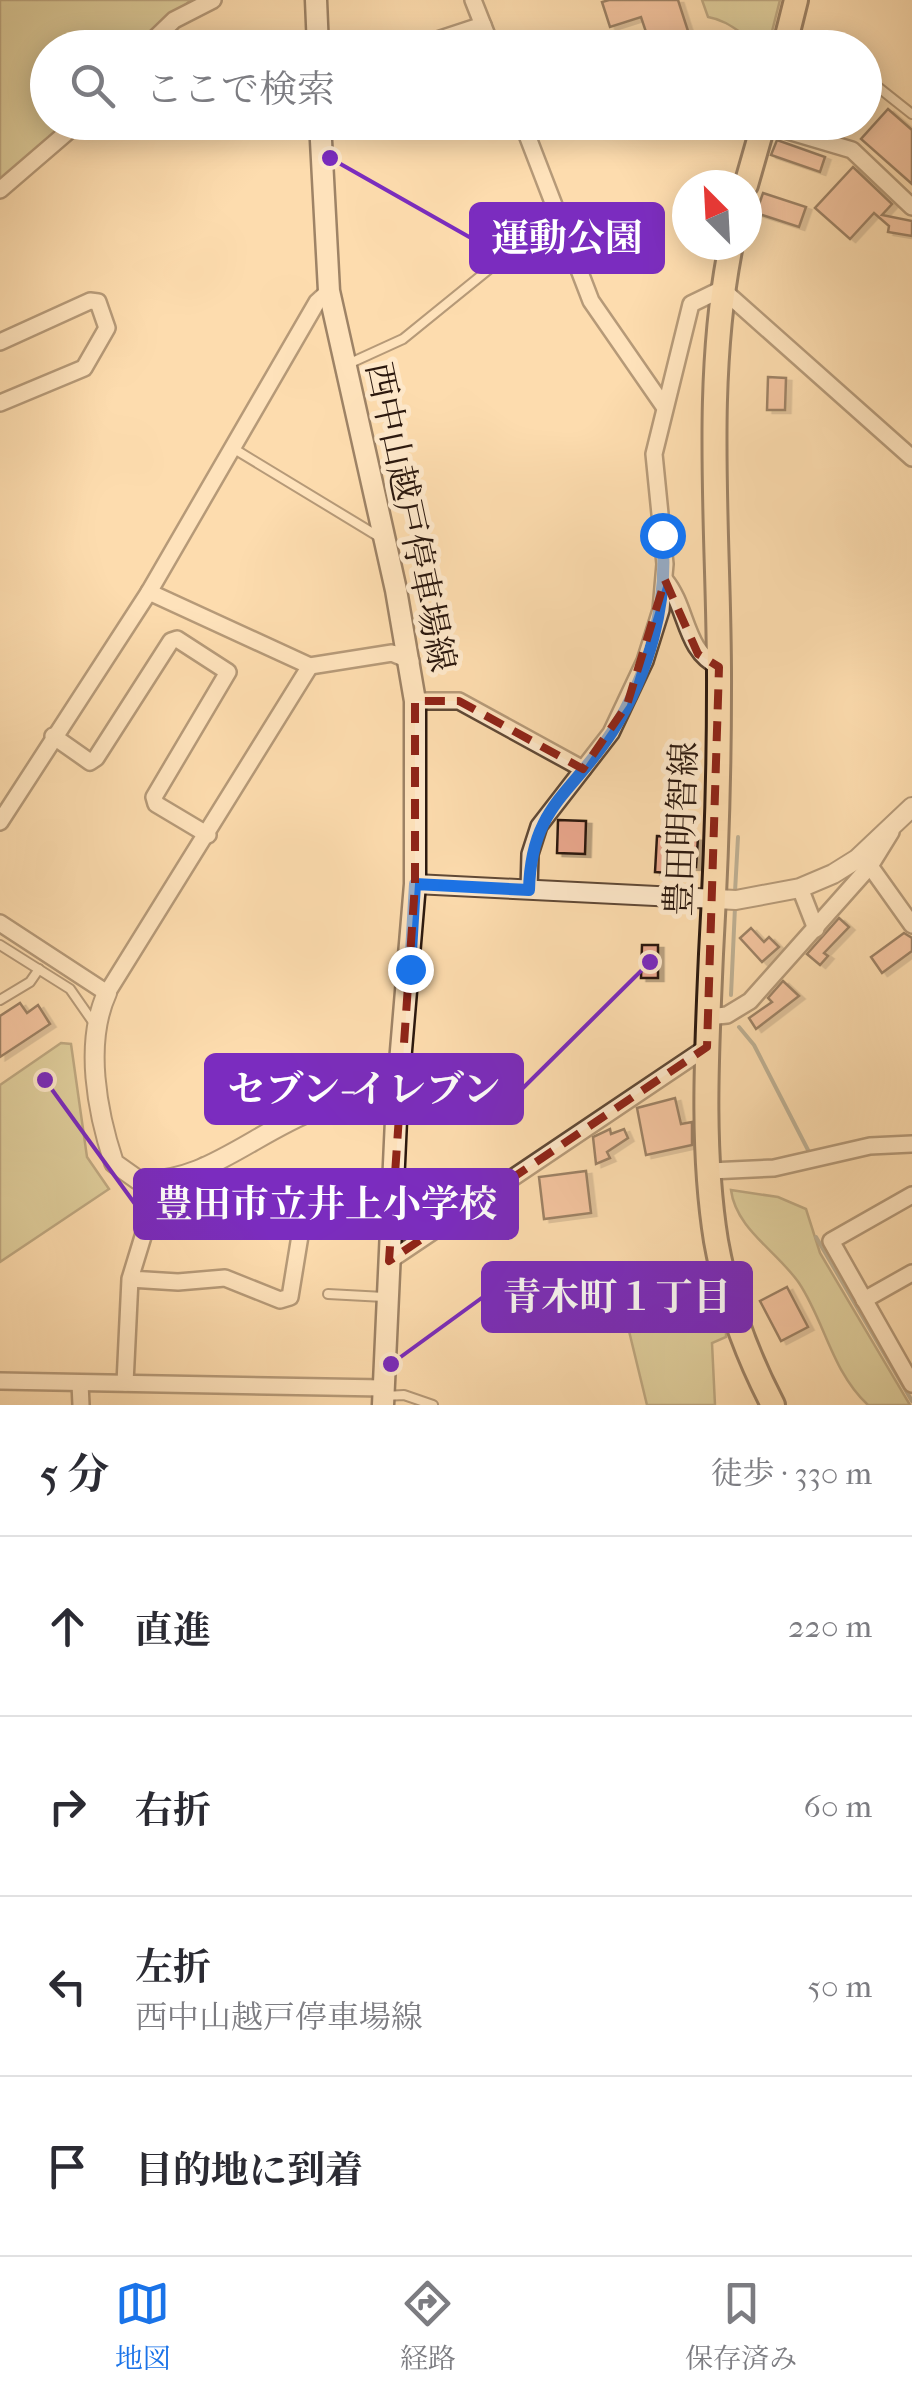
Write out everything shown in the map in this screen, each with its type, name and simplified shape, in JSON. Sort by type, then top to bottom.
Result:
[{"type":"main road","points":[[316,0],[317,30]]},
{"type":"main road","points":[[788,30],[796,0]]},
{"type":"main road","name":"西中山越戸停車場線","points":[[321,140],[329,291],[386,542],[411,662],[415,701],[415,884],[396,1098],[383,1396]]},
{"type":"main road","points":[[750,170],[759,140]]},
{"type":"main road","name":"豊田明智線","points":[[728,260],[722,289],[716,380],[719,667],[707,1047],[710,1171],[722,1269],[748,1349],[773,1405]]},
{"type":"street","points":[[164,30],[174,20],[213,0]]},
{"type":"street","points":[[473,0],[485,30]]},
{"type":"street","points":[[468,30],[483,25]]},
{"type":"street","points":[[0,190],[58,140]]},
{"type":"street","points":[[529,140],[592,301],[663,405]]},
{"type":"street","points":[[818,140],[852,150],[912,207]]},
{"type":"street","points":[[529,890],[530,854],[539,826],[627,704],[647,656],[665,580],[654,454],[691,304],[722,289],[912,458]]},
{"type":"street","points":[[0,822],[149,592],[317,302],[329,291]]},
{"type":"street","points":[[0,342],[90,301],[98,302],[107,328],[84,368],[0,404]]},
{"type":"street","points":[[665,580],[675,592],[698,654],[719,667]]},
{"type":"street","points":[[149,592],[310,666],[392,653],[411,662]]},
{"type":"street","points":[[53,736],[90,762],[96,758],[171,641],[177,639],[228,672],[154,797],[156,804],[208,835]]},
{"type":"street","points":[[310,666],[107,993],[95,1026],[101,1111],[114,1163],[138,1180],[153,1182],[204,1166],[325,1102],[371,1094],[396,1098]]},
{"type":"street","points":[[415,701],[458,701],[584,768]]},
{"type":"street","points":[[415,884],[714,900],[800,888],[857,859],[912,807]]},
{"type":"street","points":[[708,1017],[727,1015],[750,1001],[870,866],[896,825]]},
{"type":"street","points":[[870,866],[912,925]]},
{"type":"street","points":[[800,888],[816,929]]},
{"type":"street","points":[[0,922],[107,993]]},
{"type":"street","points":[[389,1260],[707,1047]]},
{"type":"street","points":[[710,1171],[774,1168],[870,1146],[912,1144]]},
{"type":"street","points":[[204,1166],[233,1203]]},
{"type":"street","points":[[125,1383],[130,1279],[145,1230],[210,1214],[233,1203],[295,1194],[306,1199],[290,1297],[280,1300],[226,1278],[178,1282],[130,1279]]},
{"type":"street","points":[[912,1195],[831,1241],[864,1300],[905,1355],[912,1384]]},
{"type":"street","points":[[864,1300],[912,1273]]},
{"type":"street","points":[[0,1382],[125,1383],[383,1396]]},
{"type":"street","points":[[80,1382],[81,1405]]},
{"type":"street","points":[[154,1405],[155,1386]]},
{"type":"lane","points":[[882,90],[912,114]]},
{"type":"lane","points":[[346,365],[403,339],[558,214]]},
{"type":"lane","points":[[231,447],[386,542]]},
{"type":"lane","points":[[0,945],[70,989],[95,1026]]},
{"type":"lane","points":[[0,1000],[30,982],[39,969]]},
{"type":"lane","points":[[328,1294],[387,1297]]},
{"type":"lane","points":[[383,1396],[404,1395],[433,1405]]},
{"type":"highlighted area","points":[[665,580],[698,654],[719,667],[707,1047],[389,1261],[415,884],[415,701],[459,701],[583,769],[627,705]]},
{"type":"green space","points":[[0,0],[191,0],[157,30],[30,30],[30,140],[48,140],[0,183]]},
{"type":"green space","points":[[702,0],[780,0],[772,30],[737,30],[708,17]]},
{"type":"green space","points":[[61,1043],[71,1044],[87,1157],[109,1189],[0,1262],[0,1085]]},
{"type":"green space","points":[[731,1190],[778,1197],[806,1209],[820,1253],[910,1405],[868,1405],[856,1392],[799,1283],[749,1228],[734,1204]]},
{"type":"green space","points":[[629,1331],[726,1331],[726,1337],[712,1343],[715,1405],[647,1405]]},
{"type":"building","points":[[678,0],[688,30],[645,30],[641,17],[610,27],[602,2]]},
{"type":"building","points":[[888,109],[912,130],[912,184],[862,140],[882,140],[882,116]]},
{"type":"building","points":[[777,140],[825,157],[820,172],[771,155]]},
{"type":"building","points":[[853,167],[892,204],[882,215],[912,221],[912,236],[888,232],[889,226],[874,213],[850,239],[815,208]]},
{"type":"building","points":[[763,193],[806,207],[799,227],[762,215]]},
{"type":"building","points":[[768,377],[786,378],[785,410],[767,410]]},
{"type":"building","points":[[558,820],[586,821],[585,854],[557,853]]},
{"type":"building","points":[[657,836],[698,838],[696,867],[670,866],[669,873],[655,872]]},
{"type":"building","points":[[839,918],[849,927],[824,953],[828,956],[820,965],[807,954]]},
{"type":"building","points":[[751,928],[764,942],[769,937],[779,947],[762,962],[740,938]]},
{"type":"building","points":[[904,933],[912,938],[912,951],[882,973],[871,957]]},
{"type":"building","points":[[642,945],[658,945],[658,978],[641,978]]},
{"type":"building","points":[[783,981],[799,996],[756,1029],[749,1018],[772,1002],[768,998]]},
{"type":"building","points":[[20,1003],[27,1013],[38,1005],[50,1024],[0,1057],[0,1016]]},
{"type":"building","points":[[675,1098],[681,1124],[692,1122],[692,1145],[646,1155],[637,1108]]},
{"type":"building","points":[[610,1129],[611,1134],[624,1129],[628,1138],[607,1152],[610,1158],[596,1164],[593,1137]]},
{"type":"building","points":[[586,1171],[591,1213],[544,1219],[539,1177]]},
{"type":"building","points":[[787,1287],[808,1327],[781,1341],[760,1301]]},
{"type":"waterway","points":[[735,892],[738,837]]},
{"type":"waterway","points":[[731,995],[735,907]]},
{"type":"waterway","points":[[739,1027],[754,1045],[808,1150]]},
{"type":"waterway","points":[[816,1237],[912,1401]]},
{"type":"place","name":"運動公園","points":[[330,158]]},
{"type":"place","name":"セブン-イレブン","points":[[650,962]]},
{"type":"place","name":"豊田市立井上小学校","points":[[45,1080]]},
{"type":"place","name":"青木町１丁目","points":[[391,1364]]},
{"type":"route","points":[[410,969],[415,884],[529,890],[530,854],[539,826],[611,733],[645,662],[661,610],[665,580],[662,535]]}]
